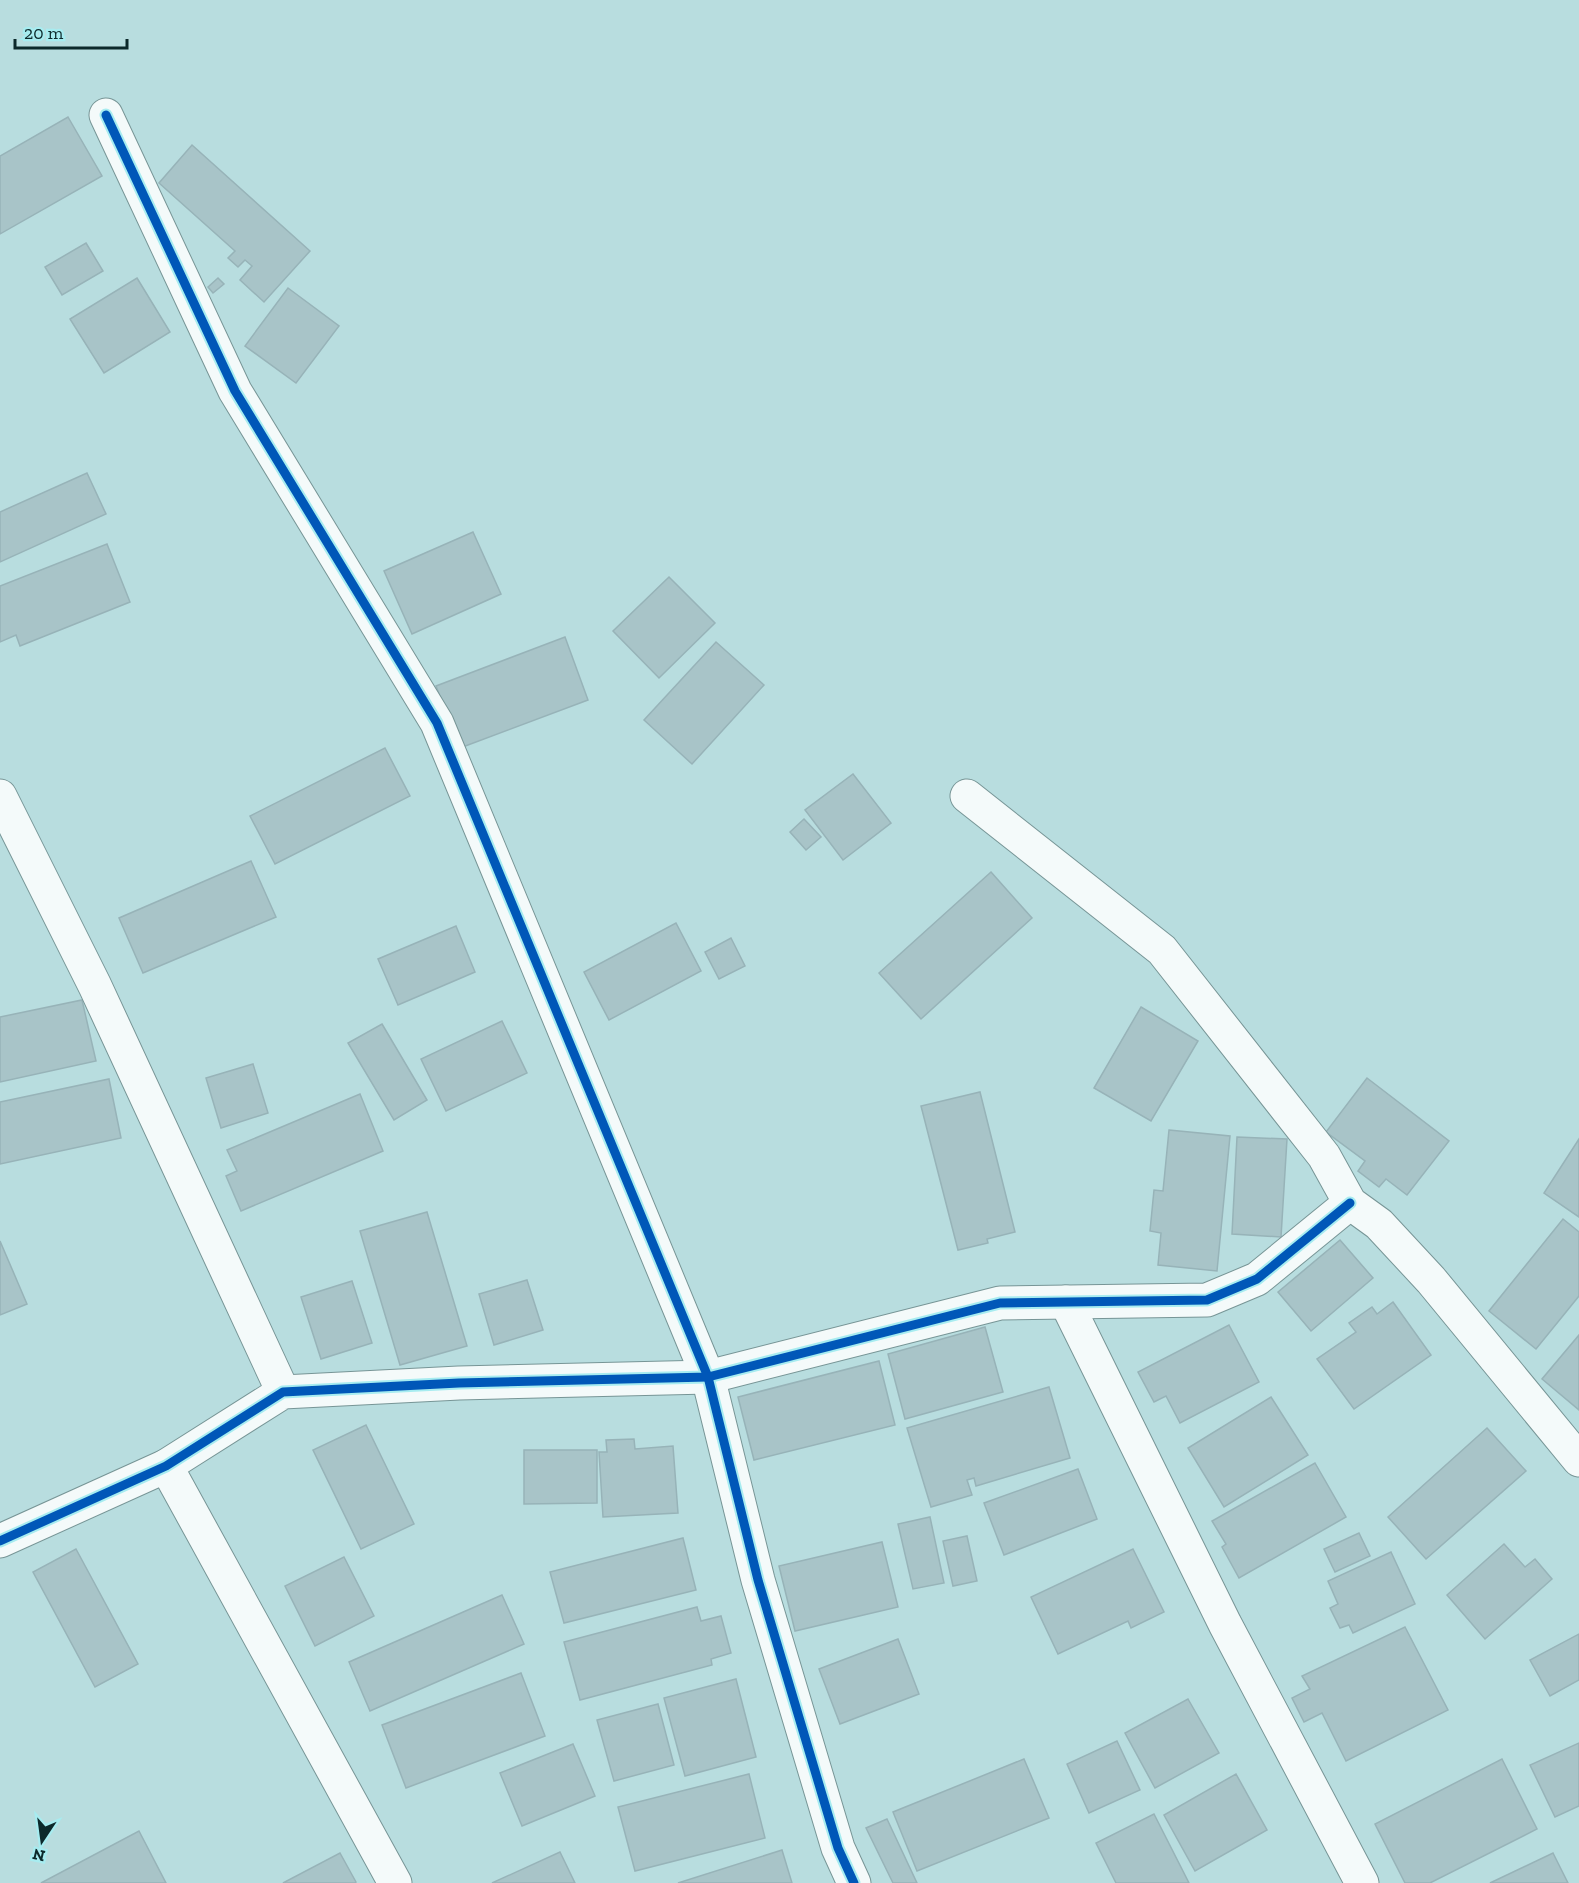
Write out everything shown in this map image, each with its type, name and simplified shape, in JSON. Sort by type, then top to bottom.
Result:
[{"type":"street","points":[[106,115],[235,391],[436,723],[708,1377],[758,1580],[838,1848],[854,1883]]},
{"type":"street","points":[[0,796],[95,986],[283,1392]]},
{"type":"street","points":[[967,796],[1162,950],[1324,1156],[1350,1203],[1379,1224],[1431,1280],[1579,1460]]},
{"type":"street","points":[[0,1541],[166,1466],[283,1392],[459,1383],[708,1377],[1000,1303],[1207,1300],[1257,1279],[1350,1203]]},
{"type":"street","points":[[1066,1302],[1225,1624],[1362,1883]]},
{"type":"street","points":[[166,1466],[395,1883]]},
{"type":"building","points":[[68,117],[102,176],[0,234],[0,156]]},
{"type":"building","points":[[192,145],[310,251],[264,302],[240,280],[252,266],[245,260],[238,267],[228,258],[235,251],[159,183]]},
{"type":"building","points":[[86,243],[103,271],[62,295],[45,267]]},
{"type":"building","points":[[137,278],[170,332],[104,373],[70,319]]},
{"type":"building","points":[[218,278],[224,284],[213,293],[208,287]]},
{"type":"building","points":[[288,288],[339,326],[296,383],[245,346]]},
{"type":"building","points":[[87,473],[106,514],[0,562],[0,512]]},
{"type":"building","points":[[473,532],[501,594],[412,634],[384,571]]},
{"type":"building","points":[[107,544],[130,602],[20,646],[16,635],[0,642],[0,586]]},
{"type":"building","points":[[669,577],[715,623],[659,678],[613,631]]},
{"type":"building","points":[[565,637],[588,700],[460,748],[436,686]]},
{"type":"building","points":[[716,642],[764,685],[692,764],[644,720]]},
{"type":"building","points":[[385,748],[410,796],[275,864],[250,816]]},
{"type":"building","points":[[853,774],[891,823],[843,860],[805,810]]},
{"type":"building","points":[[804,819],[821,837],[806,850],[790,832]]},
{"type":"building","points":[[251,861],[276,917],[143,973],[119,918]]},
{"type":"building","points":[[991,872],[1032,918],[921,1019],[879,973]]},
{"type":"building","points":[[676,923],[701,971],[609,1020],[584,972]]},
{"type":"building","points":[[456,926],[475,972],[398,1005],[378,959]]},
{"type":"building","points":[[731,938],[745,966],[719,979],[705,952]]},
{"type":"building","points":[[82,1000],[96,1061],[0,1082],[0,1017]]},
{"type":"building","points":[[1141,1007],[1198,1041],[1151,1121],[1094,1088]]},
{"type":"building","points":[[502,1021],[527,1073],[446,1111],[421,1059]]},
{"type":"building","points":[[382,1024],[427,1100],[394,1120],[348,1043]]},
{"type":"building","points":[[253,1064],[268,1113],[221,1128],[206,1078]]},
{"type":"building","points":[[1367,1078],[1449,1141],[1407,1195],[1386,1179],[1379,1187],[1358,1171],[1365,1161],[1326,1132]]},
{"type":"building","points":[[109,1079],[121,1138],[0,1164],[0,1102]]},
{"type":"building","points":[[980,1092],[1015,1232],[987,1239],[988,1243],[958,1250],[921,1106]]},
{"type":"building","points":[[360,1094],[383,1151],[241,1211],[226,1176],[237,1171],[227,1150]]},
{"type":"building","points":[[1169,1130],[1230,1136],[1217,1271],[1158,1265],[1161,1233],[1150,1231],[1154,1190],[1163,1191]]},
{"type":"building","points":[[1237,1137],[1287,1139],[1281,1237],[1232,1234]]},
{"type":"building","points":[[1579,1139],[1579,1217],[1544,1193]]},
{"type":"building","points":[[427,1212],[467,1346],[400,1365],[360,1231]]},
{"type":"building","points":[[1563,1219],[1579,1232],[1579,1296],[1536,1349],[1489,1311]]},
{"type":"building","points":[[1340,1240],[1373,1278],[1311,1331],[1278,1292]]},
{"type":"building","points":[[0,1241],[27,1304],[0,1315]]},
{"type":"building","points":[[527,1280],[543,1330],[494,1345],[479,1294]]},
{"type":"building","points":[[352,1281],[372,1343],[321,1359],[301,1297]]},
{"type":"building","points":[[1393,1302],[1431,1355],[1354,1409],[1317,1359],[1356,1332],[1349,1323],[1372,1307],[1377,1314]]},
{"type":"building","points":[[1229,1325],[1259,1382],[1180,1423],[1166,1396],[1154,1402],[1138,1372]]},
{"type":"building","points":[[985,1327],[1003,1392],[905,1419],[888,1354]]},
{"type":"building","points":[[1579,1335],[1579,1410],[1542,1379]]},
{"type":"building","points":[[879,1361],[895,1425],[754,1460],[738,1397]]},
{"type":"building","points":[[1049,1387],[1070,1458],[976,1486],[974,1478],[967,1480],[972,1495],[931,1507],[907,1428]]},
{"type":"building","points":[[1271,1397],[1308,1455],[1224,1507],[1188,1448]]},
{"type":"building","points":[[366,1425],[414,1524],[361,1549],[313,1450]]},
{"type":"building","points":[[1487,1428],[1526,1471],[1426,1559],[1388,1517]]},
{"type":"building","points":[[634,1439],[635,1449],[673,1446],[678,1513],[603,1517],[599,1452],[607,1452],[606,1440]]},
{"type":"building","points":[[524,1450],[597,1450],[597,1503],[524,1504]]},
{"type":"building","points":[[1315,1463],[1346,1517],[1239,1578],[1222,1547],[1226,1544],[1212,1521]]},
{"type":"building","points":[[1078,1469],[1097,1519],[1004,1555],[984,1503]]},
{"type":"building","points":[[930,1517],[944,1583],[913,1589],[898,1524]]},
{"type":"building","points":[[1359,1533],[1370,1556],[1335,1572],[1324,1549]]},
{"type":"building","points":[[967,1536],[977,1581],[953,1586],[943,1541]]},
{"type":"building","points":[[683,1538],[696,1590],[564,1623],[550,1572]]},
{"type":"building","points":[[882,1542],[898,1607],[795,1631],[779,1566]]},
{"type":"building","points":[[1504,1544],[1525,1567],[1535,1559],[1552,1579],[1485,1639],[1447,1595]]},
{"type":"building","points":[[76,1549],[138,1664],[95,1687],[33,1572]]},
{"type":"building","points":[[1133,1549],[1164,1612],[1131,1628],[1128,1621],[1058,1654],[1031,1597]]},
{"type":"building","points":[[1391,1552],[1415,1604],[1353,1633],[1349,1625],[1340,1628],[1330,1608],[1338,1604],[1328,1581]]},
{"type":"building","points":[[344,1557],[374,1616],[315,1646],[285,1586]]},
{"type":"building","points":[[502,1595],[524,1644],[370,1711],[349,1662]]},
{"type":"building","points":[[697,1607],[701,1621],[721,1616],[731,1653],[711,1659],[712,1665],[580,1700],[564,1642]]},
{"type":"building","points":[[1405,1627],[1448,1710],[1346,1761],[1322,1713],[1304,1722],[1292,1698],[1310,1689],[1302,1676]]},
{"type":"building","points":[[1579,1634],[1579,1680],[1550,1696],[1530,1660]]},
{"type":"building","points":[[898,1639],[919,1694],[840,1724],[819,1669]]},
{"type":"building","points":[[521,1673],[545,1736],[406,1788],[382,1725]]},
{"type":"building","points":[[736,1679],[756,1757],[685,1776],[664,1698]]},
{"type":"building","points":[[1188,1699],[1219,1753],[1155,1788],[1125,1733]]},
{"type":"building","points":[[658,1704],[674,1765],[614,1781],[597,1720]]},
{"type":"building","points":[[1117,1741],[1140,1790],[1089,1813],[1067,1764]]},
{"type":"building","points":[[1579,1743],[1579,1806],[1555,1817],[1530,1765]]},
{"type":"building","points":[[573,1744],[595,1796],[522,1826],[500,1773]]},
{"type":"building","points":[[1024,1759],[1049,1818],[917,1871],[893,1812]]},
{"type":"building","points":[[1502,1759],[1537,1829],[1430,1883],[1405,1883],[1375,1824]]},
{"type":"building","points":[[749,1774],[765,1838],[635,1871],[618,1807]]},
{"type":"building","points":[[1236,1774],[1267,1830],[1195,1871],[1164,1815]]},
{"type":"building","points":[[1154,1814],[1189,1883],[1116,1883],[1096,1843]]},
{"type":"building","points":[[887,1819],[917,1883],[893,1883],[866,1828]]},
{"type":"building","points":[[139,1831],[166,1883],[41,1883]]},
{"type":"building","points":[[782,1850],[792,1883],[678,1883]]},
{"type":"building","points":[[560,1852],[575,1883],[492,1883]]},
{"type":"building","points":[[340,1853],[355,1883],[283,1883]]},
{"type":"building","points":[[1553,1853],[1568,1883],[1490,1883]]},
{"type":"cycle path","points":[[106,115],[235,391],[437,723],[708,1377],[758,1580],[838,1848],[854,1883]]},
{"type":"cycle path","points":[[0,1541],[166,1466],[283,1392],[459,1383],[708,1377],[1000,1303],[1207,1300],[1257,1279],[1350,1203]]}]
